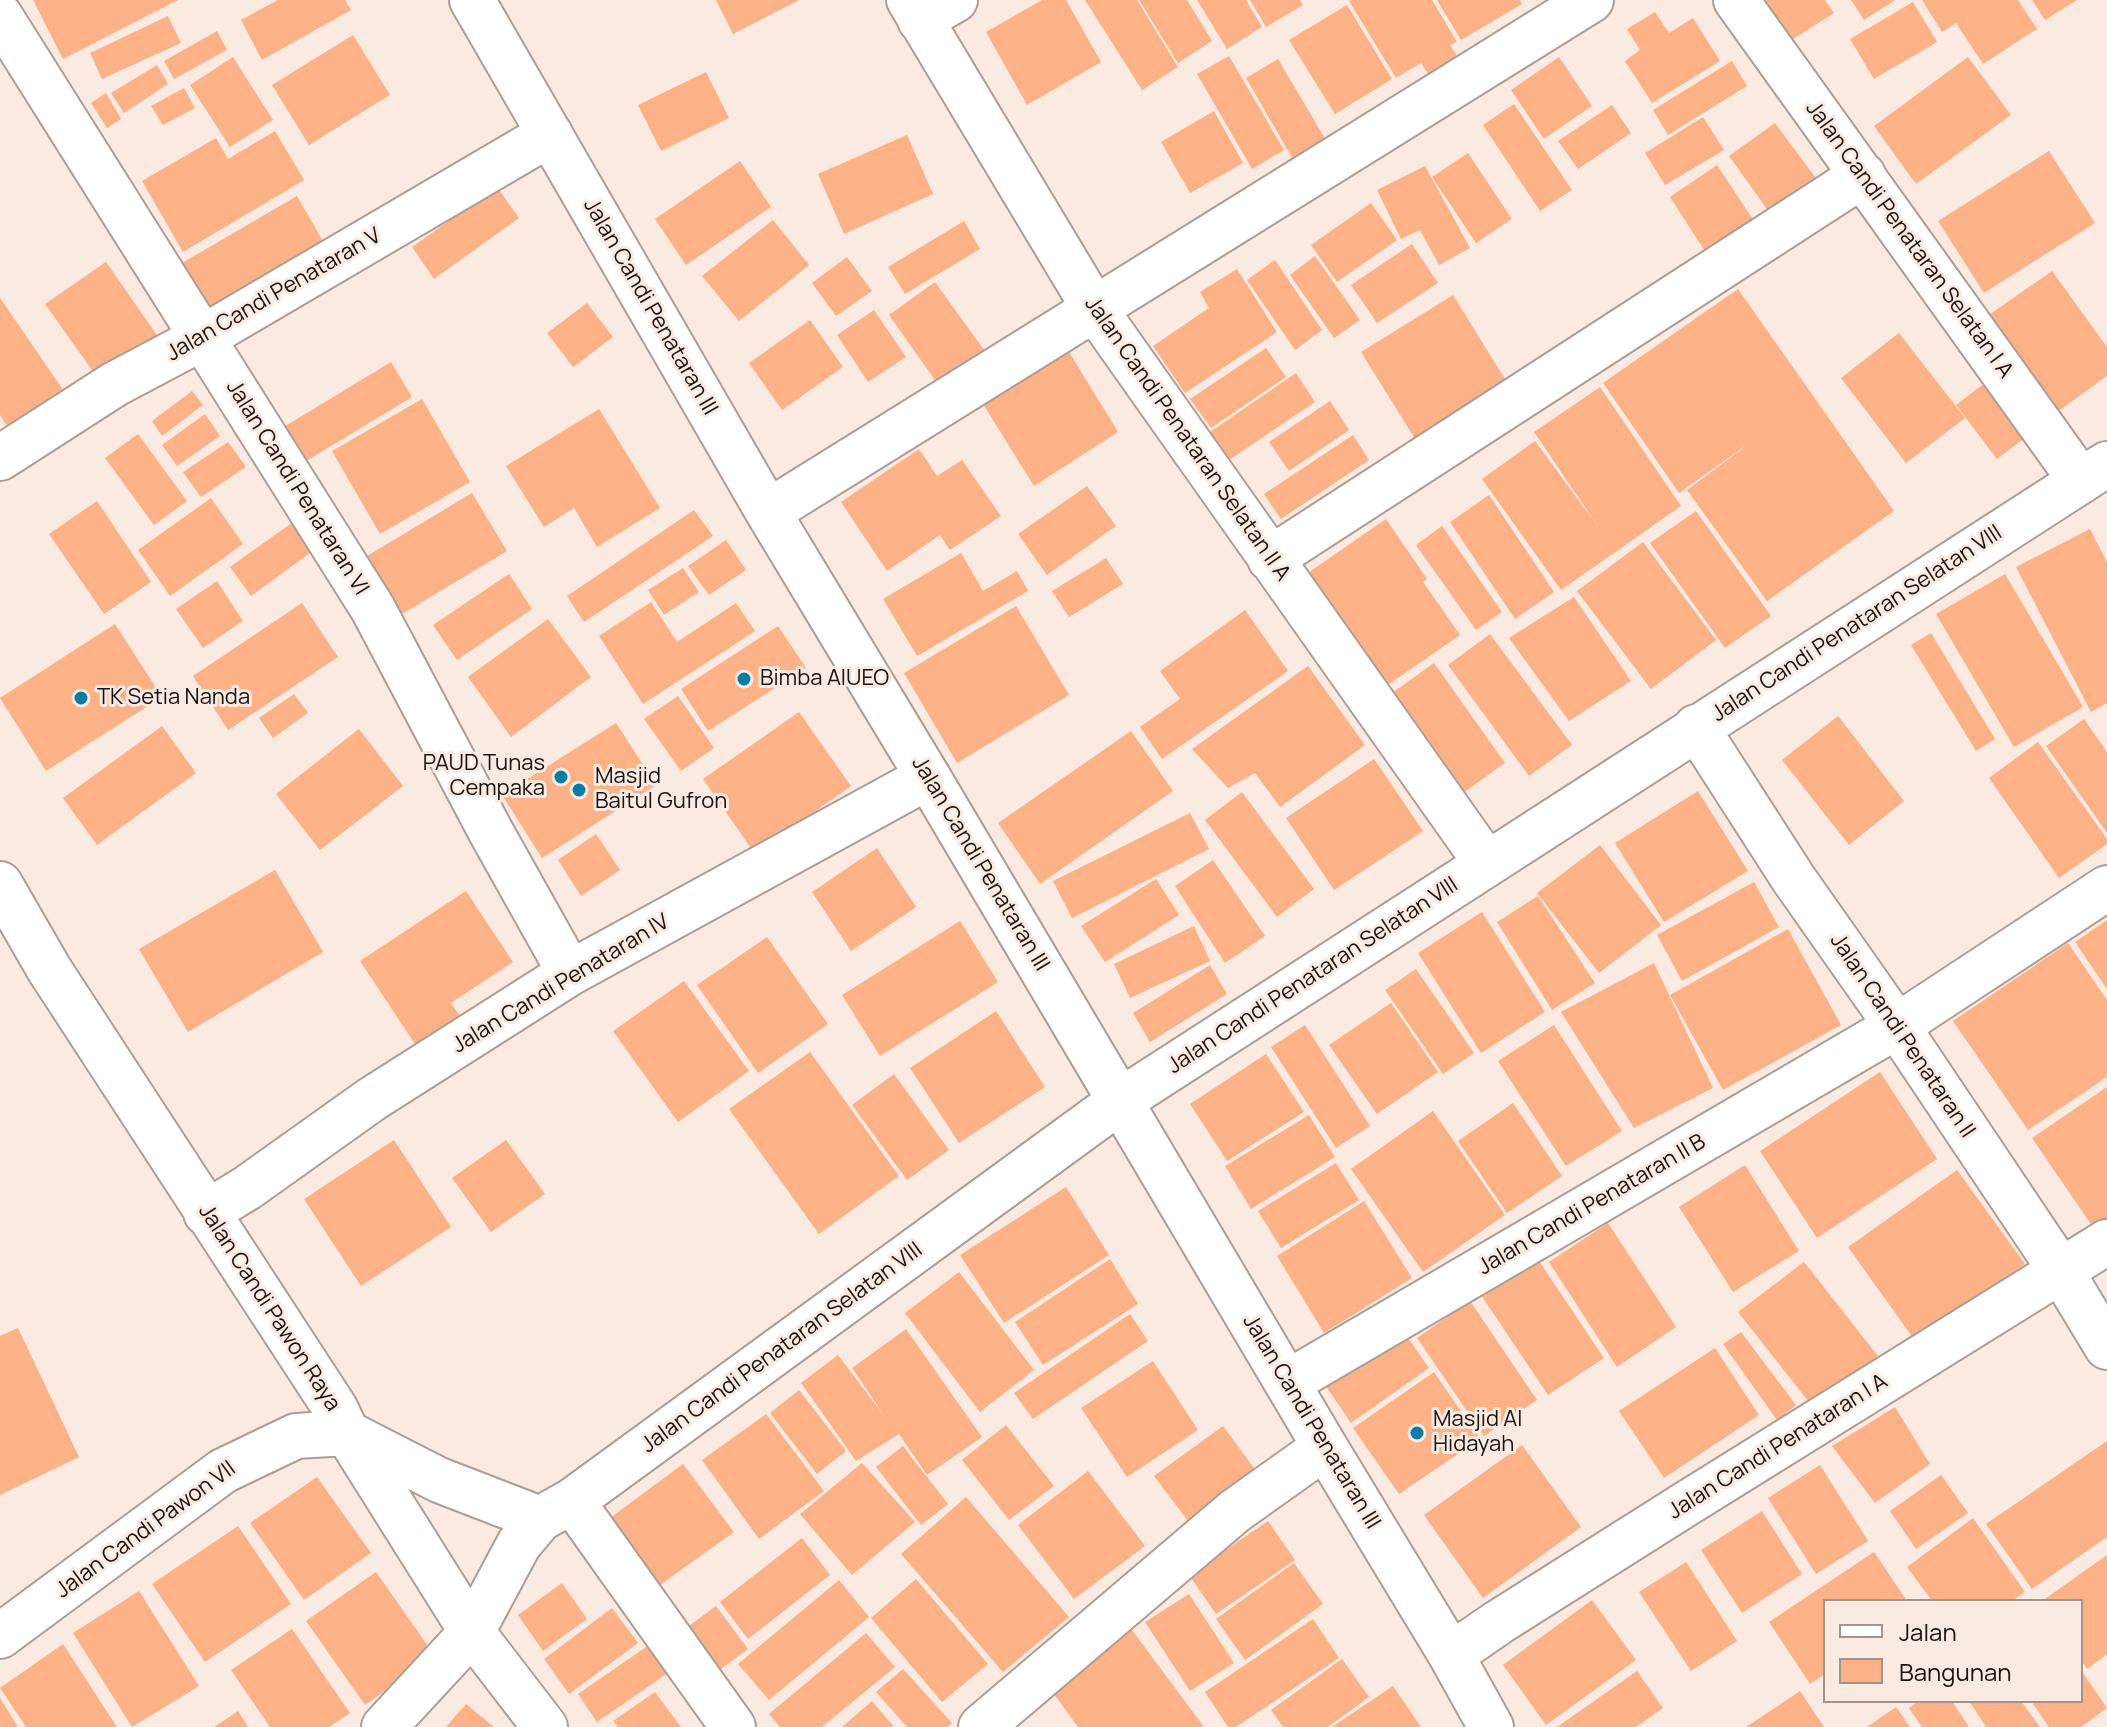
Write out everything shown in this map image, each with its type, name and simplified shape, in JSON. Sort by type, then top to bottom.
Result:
[{"type":"street","name":"Jalan Candi Penataran III","points":[[472,0],[768,512],[1451,1655],[1491,1727]]},
{"type":"street","points":[[768,512],[1591,0]]},
{"type":"street","name":"Jalan Candi Penataran Selatan I A","points":[[1736,0],[1863,175],[2094,472]]},
{"type":"street","name":"Jalan Candi Penataran Selatan II A","points":[[928,7],[1094,308],[1487,864]]},
{"type":"street","name":"Jalan Candi Penataran VI","points":[[0,16],[373,609],[570,973]]},
{"type":"street","name":"Jalan Candi Penataran V","points":[[0,458],[115,384],[202,338],[550,134]]},
{"type":"street","points":[[1270,559],[1863,175]]},
{"type":"street","name":"Jalan Candi Penataran Selatan VIII","points":[[384,1727],[472,1632],[519,1544],[556,1510],[1120,1101],[2094,472]]},
{"type":"street","name":"Jalan Candi Penataran II","points":[[1696,727],[1793,878],[1897,1026],[2061,1271],[2107,1347]]},
{"type":"street","name":"Jalan Candi Penataran IV","points":[[206,1213],[247,1188],[372,1099],[570,973],[928,777]]},
{"type":"street","name":"Jalan Candi Pawon Raya","points":[[0,884],[49,969],[335,1408],[347,1433],[472,1632],[545,1727]]},
{"type":"street","name":"Jalan Candi Penataran II B","points":[[1287,1383],[1897,1026],[2107,888]]},
{"type":"street","name":"Jalan Candi Penataran I A","points":[[1451,1655],[1524,1606],[2107,1242]]},
{"type":"street","points":[[347,1433],[439,1480],[556,1510],[733,1727]]},
{"type":"street","name":"Jalan Candi Pawon VII","points":[[0,1636],[223,1471],[296,1436],[347,1433]]},
{"type":"street","points":[[981,1727],[1235,1511],[1325,1447]]},
{"type":"building","points":[[33,0],[178,0],[63,59]]},
{"type":"building","points":[[278,0],[345,0],[351,10],[262,60],[241,20]]},
{"type":"building","points":[[716,0],[799,0],[733,34]]},
{"type":"building","points":[[1042,0],[1066,0],[1101,62],[1027,105],[986,32]]},
{"type":"building","points":[[1085,0],[1137,0],[1178,67],[1142,90]]},
{"type":"building","points":[[1139,0],[1187,0],[1212,41],[1178,63]]},
{"type":"building","points":[[1197,0],[1246,0],[1262,27],[1227,49]]},
{"type":"building","points":[[1250,0],[1300,0],[1303,5],[1266,27]]},
{"type":"building","points":[[1351,0],[1432,0],[1457,42],[1450,45],[1464,67],[1436,86],[1421,63],[1396,78]]},
{"type":"building","points":[[1437,0],[1520,0],[1522,4],[1461,40]]},
{"type":"building","points":[[1767,0],[1825,0],[1834,13],[1779,48],[1754,8]]},
{"type":"building","points":[[1851,0],[1895,0],[1864,20]]},
{"type":"building","points":[[1922,0],[2018,0],[2037,29],[1983,64],[1956,23],[1942,32]]},
{"type":"building","points":[[2032,0],[2077,0],[2045,20]]},
{"type":"building","points":[[1913,2],[1937,42],[1874,79],[1850,39]]},
{"type":"building","points":[[1347,5],[1392,79],[1335,114],[1289,40]]},
{"type":"building","points":[[1655,12],[1669,33],[1693,18],[1720,61],[1652,103],[1625,61],[1640,50],[1627,29]]},
{"type":"building","points":[[168,16],[181,43],[102,79],[90,53]]},
{"type":"building","points":[[217,31],[227,50],[174,79],[164,61]]},
{"type":"building","points":[[353,35],[390,95],[309,145],[272,85]]},
{"type":"building","points":[[1229,56],[1284,150],[1252,169],[1197,74]]},
{"type":"building","points":[[233,57],[273,120],[230,147],[190,85]]},
{"type":"building","points":[[1559,57],[1592,106],[1544,139],[1511,90]]},
{"type":"building","points":[[1968,57],[2011,115],[1916,184],[1874,126]]},
{"type":"building","points":[[1278,59],[1327,142],[1294,161],[1246,78]]},
{"type":"building","points":[[1732,61],[1747,86],[1668,135],[1653,110]]},
{"type":"building","points":[[157,65],[168,84],[124,113],[111,93]]},
{"type":"building","points":[[706,72],[729,118],[661,151],[638,105]]},
{"type":"building","points":[[184,88],[195,108],[163,125],[151,106]]},
{"type":"building","points":[[106,93],[121,119],[107,128],[91,103]]},
{"type":"building","points":[[1514,104],[1572,190],[1540,211],[1483,125]]},
{"type":"building","points":[[1612,105],[1631,133],[1578,169],[1558,141]]},
{"type":"building","points":[[1214,111],[1243,163],[1190,193],[1161,142]]},
{"type":"building","points":[[1703,117],[1724,150],[1665,185],[1645,153]]},
{"type":"building","points":[[1775,123],[1821,185],[1774,219],[1729,156]]},
{"type":"building","points":[[275,131],[304,180],[183,252],[142,181],[216,138],[228,159]]},
{"type":"building","points":[[907,135],[933,194],[844,234],[818,174]]},
{"type":"building","points":[[2049,151],[2095,223],[1984,293],[1938,221]]},
{"type":"building","points":[[1468,153],[1512,219],[1476,243],[1432,177]]},
{"type":"building","points":[[740,161],[771,207],[686,265],[655,219]]},
{"type":"building","points":[[1717,165],[1756,224],[1708,256],[1670,197]]},
{"type":"building","points":[[1425,166],[1470,248],[1439,265],[1420,230],[1401,239],[1377,190]]},
{"type":"building","points":[[497,187],[519,218],[434,279],[412,247]]},
{"type":"building","points":[[297,196],[328,250],[213,316],[182,263]]},
{"type":"building","points":[[1371,203],[1397,240],[1337,282],[1311,245]]},
{"type":"building","points":[[773,220],[809,265],[739,321],[702,276]]},
{"type":"building","points":[[964,221],[980,249],[905,294],[888,267]]},
{"type":"building","points":[[1412,244],[1438,283],[1377,323],[1351,285]]},
{"type":"building","points":[[1315,256],[1360,320],[1334,338],[1290,275]]},
{"type":"building","points":[[847,257],[872,291],[836,316],[812,283]]},
{"type":"building","points":[[1275,260],[1322,330],[1295,350],[1247,280]]},
{"type":"building","points":[[106,262],[159,338],[99,380],[45,304]]},
{"type":"building","points":[[1237,269],[1277,332],[1185,393],[1153,346],[1209,308],[1200,292]]},
{"type":"building","points":[[2052,271],[2107,347],[2107,376],[2053,415],[1983,319]]},
{"type":"building","points":[[935,282],[984,350],[937,383],[889,315]]},
{"type":"building","points":[[1738,289],[1894,511],[1767,601],[1687,490],[1754,440],[1679,493],[1603,383]]},
{"type":"building","points":[[1453,295],[1508,384],[1417,442],[1361,352]]},
{"type":"building","points":[[0,298],[68,397],[12,434],[0,415]]},
{"type":"building","points":[[587,303],[613,337],[573,367],[547,333]]},
{"type":"building","points":[[874,310],[906,357],[868,382],[837,335]]},
{"type":"building","points":[[810,320],[843,367],[782,410],[749,363]]},
{"type":"building","points":[[1899,333],[1965,418],[1906,463],[1841,378]]},
{"type":"building","points":[[1063,342],[1118,432],[1034,486],[978,396]]},
{"type":"building","points":[[1266,348],[1286,377],[1211,428],[1190,399]]},
{"type":"building","points":[[391,362],[412,397],[298,466],[277,431]]},
{"type":"building","points":[[1296,373],[1315,402],[1226,462],[1207,434]]},
{"type":"building","points":[[1986,382],[2026,437],[1997,459],[1956,405]]},
{"type":"building","points":[[1600,387],[1681,506],[1561,590],[1482,479],[1535,441],[1599,528],[1534,432]]},
{"type":"building","points":[[192,391],[203,405],[162,436],[152,421]]},
{"type":"building","points":[[422,399],[470,482],[380,534],[332,451]]},
{"type":"building","points":[[1330,401],[1349,430],[1289,471],[1269,442]]},
{"type":"building","points":[[599,409],[660,508],[597,547],[574,508],[544,527],[506,466]]},
{"type":"building","points":[[205,414],[220,436],[177,466],[162,445]]},
{"type":"building","points":[[138,434],[187,501],[154,525],[105,458]]},
{"type":"building","points":[[1353,435],[1369,460],[1281,519],[1264,494]]},
{"type":"building","points":[[228,442],[246,467],[201,497],[183,472]]},
{"type":"building","points":[[919,449],[937,476],[962,460],[1001,516],[950,550],[940,535],[887,571],[841,502]]},
{"type":"building","points":[[1087,486],[1116,526],[1047,575],[1018,534]]},
{"type":"building","points":[[472,493],[507,551],[402,614],[367,556]]},
{"type":"building","points":[[1489,495],[1554,592],[1515,619],[1450,522]]},
{"type":"building","points":[[211,498],[243,544],[170,596],[138,550]]},
{"type":"building","points":[[97,501],[151,582],[104,614],[49,534]]},
{"type":"building","points":[[694,510],[713,536],[584,622],[567,596]]},
{"type":"building","points":[[1696,511],[1771,616],[1725,648],[1650,543]]},
{"type":"building","points":[[1386,519],[1427,579],[1423,582],[1460,635],[1379,691],[1302,577]]},
{"type":"building","points":[[293,522],[314,550],[251,596],[230,567]]},
{"type":"building","points":[[1442,526],[1502,612],[1476,630],[1416,545]]},
{"type":"building","points":[[2090,529],[2107,562],[2107,703],[2091,712],[2016,567]]},
{"type":"building","points":[[726,540],[746,570],[709,595],[688,566]]},
{"type":"building","points":[[1643,542],[1716,640],[1651,689],[1577,591]]},
{"type":"building","points":[[961,553],[983,591],[1017,571],[1028,591],[917,656],[883,599]]},
{"type":"building","points":[[1106,558],[1123,584],[1069,617],[1052,591]]},
{"type":"building","points":[[683,568],[699,592],[664,615],[648,590]]},
{"type":"building","points":[[509,574],[532,609],[457,660],[433,625]]},
{"type":"building","points":[[2005,574],[2083,707],[2014,747],[1936,614]]},
{"type":"building","points":[[217,581],[243,621],[203,648],[176,609]]},
{"type":"building","points":[[1574,597],[1631,681],[1569,721],[1509,638]]},
{"type":"building","points":[[651,602],[677,642],[736,603],[755,631],[643,704],[599,636]]},
{"type":"building","points":[[302,603],[338,657],[228,730],[193,676]]},
{"type":"building","points":[[1016,606],[1069,695],[957,763],[904,673]]},
{"type":"building","points":[[1245,610],[1288,671],[1162,759],[1140,727],[1180,699],[1160,671]]},
{"type":"building","points":[[548,619],[591,677],[511,737],[468,677]]},
{"type":"building","name":"TK Setia Nanda","points":[[115,624],[162,697],[46,771],[0,698]]},
{"type":"building","name":"Bimba AIUEO","points":[[778,626],[806,668],[708,731],[681,689]]},
{"type":"building","points":[[1931,633],[1995,739],[1976,751],[1911,645]]},
{"type":"building","points":[[1490,634],[1572,745],[1529,776],[1448,665]]},
{"type":"building","points":[[1434,663],[1505,763],[1463,793],[1392,693]]},
{"type":"building","points":[[1308,666],[1365,745],[1280,807],[1255,773],[1228,788],[1192,749]]},
{"type":"building","points":[[294,694],[308,713],[273,738],[259,718]]},
{"type":"building","points":[[678,696],[714,748],[681,771],[644,719]]},
{"type":"building","points":[[799,712],[851,786],[755,854],[703,779]]},
{"type":"building","points":[[1838,716],[1904,801],[1849,845],[1782,760]]},
{"type":"building","points":[[2084,719],[2107,752],[2107,833],[2046,746]]},
{"type":"building","name":"Masjid Baitul Gufron","points":[[616,723],[656,785],[542,858],[502,795]]},
{"type":"building","points":[[162,726],[196,773],[97,845],[63,798]]},
{"type":"building","points":[[359,729],[403,786],[320,850],[276,794]]},
{"type":"building","points":[[1131,731],[1173,791],[1040,884],[998,823]]},
{"type":"building","points":[[2038,742],[2107,839],[2107,844],[2059,878],[1989,778]]},
{"type":"building","points":[[1374,759],[1423,831],[1334,890],[1286,818]]},
{"type":"building","points":[[1698,791],[1748,871],[1664,922],[1615,843]]},
{"type":"building","points":[[1242,792],[1314,889],[1277,917],[1205,820]]},
{"type":"building","points":[[1190,813],[1209,849],[1072,918],[1053,881]]},
{"type":"building","points":[[596,834],[620,870],[581,896],[558,860]]},
{"type":"building","points":[[1600,845],[1661,925],[1599,973],[1537,893]]},
{"type":"building","points":[[877,848],[916,907],[851,951],[812,892]]},
{"type":"building","points":[[1213,860],[1265,936],[1225,963],[1175,886]]},
{"type":"building","points":[[275,870],[323,952],[188,1032],[139,949]]},
{"type":"building","points":[[1156,879],[1179,915],[1105,962],[1081,926]]},
{"type":"building","points":[[1754,882],[1779,927],[1682,981],[1657,935]]},
{"type":"building","points":[[466,891],[513,962],[451,1003],[465,1023],[421,1053],[360,961]]},
{"type":"building","points":[[1538,896],[1595,983],[1552,1010],[1497,922]]},
{"type":"building","points":[[1482,912],[1545,1012],[1481,1053],[1418,953]]},
{"type":"building","points":[[2107,920],[2107,989],[2075,942]]},
{"type":"building","points":[[960,921],[998,982],[880,1056],[842,995]]},
{"type":"building","points":[[1194,926],[1210,961],[1130,998],[1114,964]]},
{"type":"building","points":[[1788,929],[1841,1025],[1723,1090],[1670,995]]},
{"type":"building","points":[[767,937],[828,1024],[758,1073],[697,985]]},
{"type":"building","points":[[2068,943],[2107,1000],[2107,1077],[2028,1130],[1953,1021]]},
{"type":"building","points":[[1654,963],[1713,1088],[1634,1128],[1561,1012]]},
{"type":"building","points":[[1210,965],[1227,994],[1150,1042],[1133,1013]]},
{"type":"building","points":[[1416,969],[1474,1053],[1443,1074],[1385,990]]},
{"type":"building","points":[[684,981],[749,1071],[678,1122],[613,1031]]},
{"type":"building","points":[[1391,1003],[1438,1072],[1377,1114],[1329,1045]]},
{"type":"building","points":[[996,1011],[1045,1087],[959,1143],[910,1068]]},
{"type":"building","points":[[1305,1025],[1370,1126],[1336,1148],[1271,1047]]},
{"type":"building","points":[[1554,1025],[1622,1131],[1566,1166],[1498,1061]]},
{"type":"building","points":[[810,1052],[899,1176],[819,1234],[729,1109]]},
{"type":"building","points":[[1266,1054],[1304,1112],[1227,1161],[1190,1104]]},
{"type":"building","points":[[1880,1072],[1937,1159],[1817,1238],[1760,1151]]},
{"type":"building","points":[[894,1074],[949,1150],[907,1180],[852,1105]]},
{"type":"building","points":[[2107,1087],[2107,1231],[2099,1236],[2032,1138]]},
{"type":"building","points":[[1513,1103],[1562,1176],[1507,1213],[1458,1141]]},
{"type":"building","points":[[1433,1111],[1505,1215],[1423,1272],[1351,1169]]},
{"type":"building","points":[[1309,1115],[1335,1157],[1251,1209],[1225,1166]]},
{"type":"building","points":[[394,1140],[451,1227],[361,1286],[304,1199]]},
{"type":"building","points":[[506,1140],[545,1194],[491,1232],[452,1178]]},
{"type":"building","points":[[1336,1163],[1359,1200],[1281,1248],[1258,1211]]},
{"type":"building","points":[[1745,1165],[1799,1251],[1733,1292],[1679,1207]]},
{"type":"building","points":[[1957,1170],[2025,1264],[1916,1342],[1848,1247]]},
{"type":"building","points":[[1066,1187],[1109,1255],[1004,1323],[960,1255]]},
{"type":"building","points":[[1364,1201],[1412,1278],[1324,1333],[1277,1256]]},
{"type":"building","points":[[1608,1223],[1676,1327],[1617,1367],[1549,1262]]},
{"type":"building","points":[[1537,1258],[1604,1358],[1548,1395],[1481,1295]]},
{"type":"building","points":[[1110,1259],[1138,1304],[1043,1365],[1015,1322]]},
{"type":"building","points":[[1804,1262],[1878,1356],[1812,1406],[1738,1312]]},
{"type":"building","points":[[959,1272],[1034,1370],[980,1412],[905,1313]]},
{"type":"building","points":[[1470,1301],[1537,1400],[1484,1436],[1417,1338]]},
{"type":"building","points":[[1130,1314],[1148,1341],[1033,1419],[1014,1393]]},
{"type":"building","points":[[18,1328],[79,1457],[0,1495],[0,1336]]},
{"type":"building","points":[[906,1329],[982,1437],[927,1475],[899,1434],[856,1461],[801,1383],[838,1355],[885,1417],[852,1368]]},
{"type":"building","points":[[1403,1331],[1429,1368],[1351,1423],[1326,1386]]},
{"type":"building","points":[[1741,1332],[1796,1405],[1777,1420],[1723,1344]]},
{"type":"building","points":[[1715,1348],[1759,1415],[1664,1478],[1619,1411]]},
{"type":"building","points":[[1153,1361],[1198,1430],[1127,1477],[1081,1408]]},
{"type":"building","name":"Masjid Al Hidayah","points":[[1434,1372],[1480,1439],[1399,1494],[1353,1428]]},
{"type":"building","points":[[799,1390],[846,1451],[817,1474],[770,1413]]},
{"type":"building","points":[[1895,1407],[1930,1464],[1875,1503],[1832,1446]]},
{"type":"building","points":[[766,1414],[824,1491],[759,1539],[702,1460]]},
{"type":"building","points":[[1006,1425],[1054,1486],[1009,1520],[962,1460]]},
{"type":"building","points":[[1223,1426],[1259,1475],[1191,1525],[1154,1476]]},
{"type":"building","points":[[2107,1441],[2107,1537],[2032,1589],[1986,1524]]},
{"type":"building","points":[[1522,1445],[1581,1527],[1483,1598],[1424,1515]]},
{"type":"building","points":[[903,1446],[948,1504],[921,1525],[876,1467]]},
{"type":"building","points":[[862,1463],[915,1522],[852,1575],[800,1514]]},
{"type":"building","points":[[683,1464],[734,1532],[660,1585],[610,1518]]},
{"type":"building","points":[[1820,1465],[1868,1541],[1816,1574],[1768,1498]]},
{"type":"building","points":[[1088,1471],[1145,1546],[1074,1599],[1018,1525]]},
{"type":"building","points":[[1941,1475],[1968,1513],[1916,1549],[1890,1511]]},
{"type":"building","points":[[317,1477],[371,1553],[304,1600],[250,1523]]},
{"type":"building","points":[[966,1497],[1069,1617],[1003,1672],[901,1554]]},
{"type":"building","points":[[1762,1511],[1802,1574],[1742,1613],[1701,1550]]},
{"type":"building","points":[[1973,1518],[2025,1592],[2015,1599],[1931,1599],[1907,1567]]},
{"type":"building","points":[[1268,1521],[1295,1560],[1216,1614],[1189,1575]]},
{"type":"building","points":[[238,1526],[291,1604],[205,1662],[152,1584]]},
{"type":"building","points":[[802,1538],[830,1575],[748,1639],[720,1602]]},
{"type":"building","points":[[1874,1552],[1906,1599],[1823,1599],[1823,1675],[1810,1684],[1769,1622]]},
{"type":"building","points":[[2107,1555],[2107,1654],[2087,1669],[2083,1663],[2083,1599],[2045,1599]]},
{"type":"building","points":[[1686,1562],[1737,1641],[1691,1671],[1639,1592]]},
{"type":"building","points":[[1294,1563],[1323,1604],[1245,1660],[1216,1619]]},
{"type":"building","points":[[376,1572],[435,1656],[365,1705],[306,1621]]},
{"type":"building","points":[[916,1579],[988,1664],[942,1702],[871,1618]]},
{"type":"building","points":[[839,1580],[869,1617],[769,1700],[738,1664]]},
{"type":"building","points":[[562,1583],[587,1619],[543,1651],[518,1615]]},
{"type":"building","points":[[139,1591],[199,1686],[132,1727],[73,1633]]},
{"type":"building","points":[[1189,1594],[1234,1663],[1190,1691],[1145,1622]]},
{"type":"building","points":[[1592,1600],[1636,1660],[1546,1725],[1503,1665]]},
{"type":"building","points":[[716,1606],[748,1649],[706,1680],[674,1637]]},
{"type":"building","points":[[612,1608],[638,1643],[569,1694],[544,1659]]},
{"type":"building","points":[[1313,1619],[1339,1658],[1236,1727],[1228,1727],[1205,1692]]},
{"type":"building","points":[[292,1629],[350,1713],[329,1727],[270,1727],[231,1670]]},
{"type":"building","points":[[1132,1630],[1204,1727],[1078,1727],[1051,1690]]},
{"type":"building","points":[[866,1633],[895,1667],[822,1727],[780,1727],[769,1714]]},
{"type":"building","points":[[63,1644],[117,1727],[26,1727],[0,1688]]},
{"type":"building","points":[[649,1645],[668,1673],[597,1722],[578,1694]]},
{"type":"building","points":[[1342,1659],[1369,1697],[1328,1727],[1283,1727],[1271,1710]]},
{"type":"building","points":[[903,1669],[952,1723],[948,1727],[907,1727],[876,1692]]},
{"type":"building","points":[[1637,1671],[1663,1708],[1636,1727],[1557,1727]]},
{"type":"building","points":[[2083,1673],[2107,1708],[2081,1727],[2049,1727],[2032,1703],[2083,1703]]},
{"type":"building","points":[[1393,1686],[1421,1727],[1332,1727]]},
{"type":"building","points":[[1800,1691],[1824,1727],[1746,1727]]},
{"type":"building","points":[[655,1692],[681,1727],[618,1727],[613,1721]]},
{"type":"building","points":[[0,1698],[18,1727],[0,1727]]},
{"type":"building","points":[[872,1701],[894,1727],[842,1727]]},
{"type":"building","points":[[1916,1703],[1953,1703],[1969,1727],[1922,1727],[1909,1708]]},
{"type":"building","points":[[1970,1703],[2022,1703],[2040,1727],[1986,1727]]},
{"type":"building","points":[[466,1704],[494,1727],[446,1727]]},
{"type":"building","points":[[1896,1707],[1910,1727],[1867,1727]]},
{"type":"building","points":[[238,1711],[248,1727],[214,1727]]},
{"type":"place","name":"Bimba AIUEO","points":[[744,679]]},
{"type":"place","name":"TK Setia Nanda","points":[[81,698]]},
{"type":"place","name":"PAUD Tunas Cempaka","points":[[561,777]]},
{"type":"place","name":"Masjid Baitul Gufron","points":[[579,790]]},
{"type":"place","name":"Masjid Al Hidayah","points":[[1417,1433]]}]
